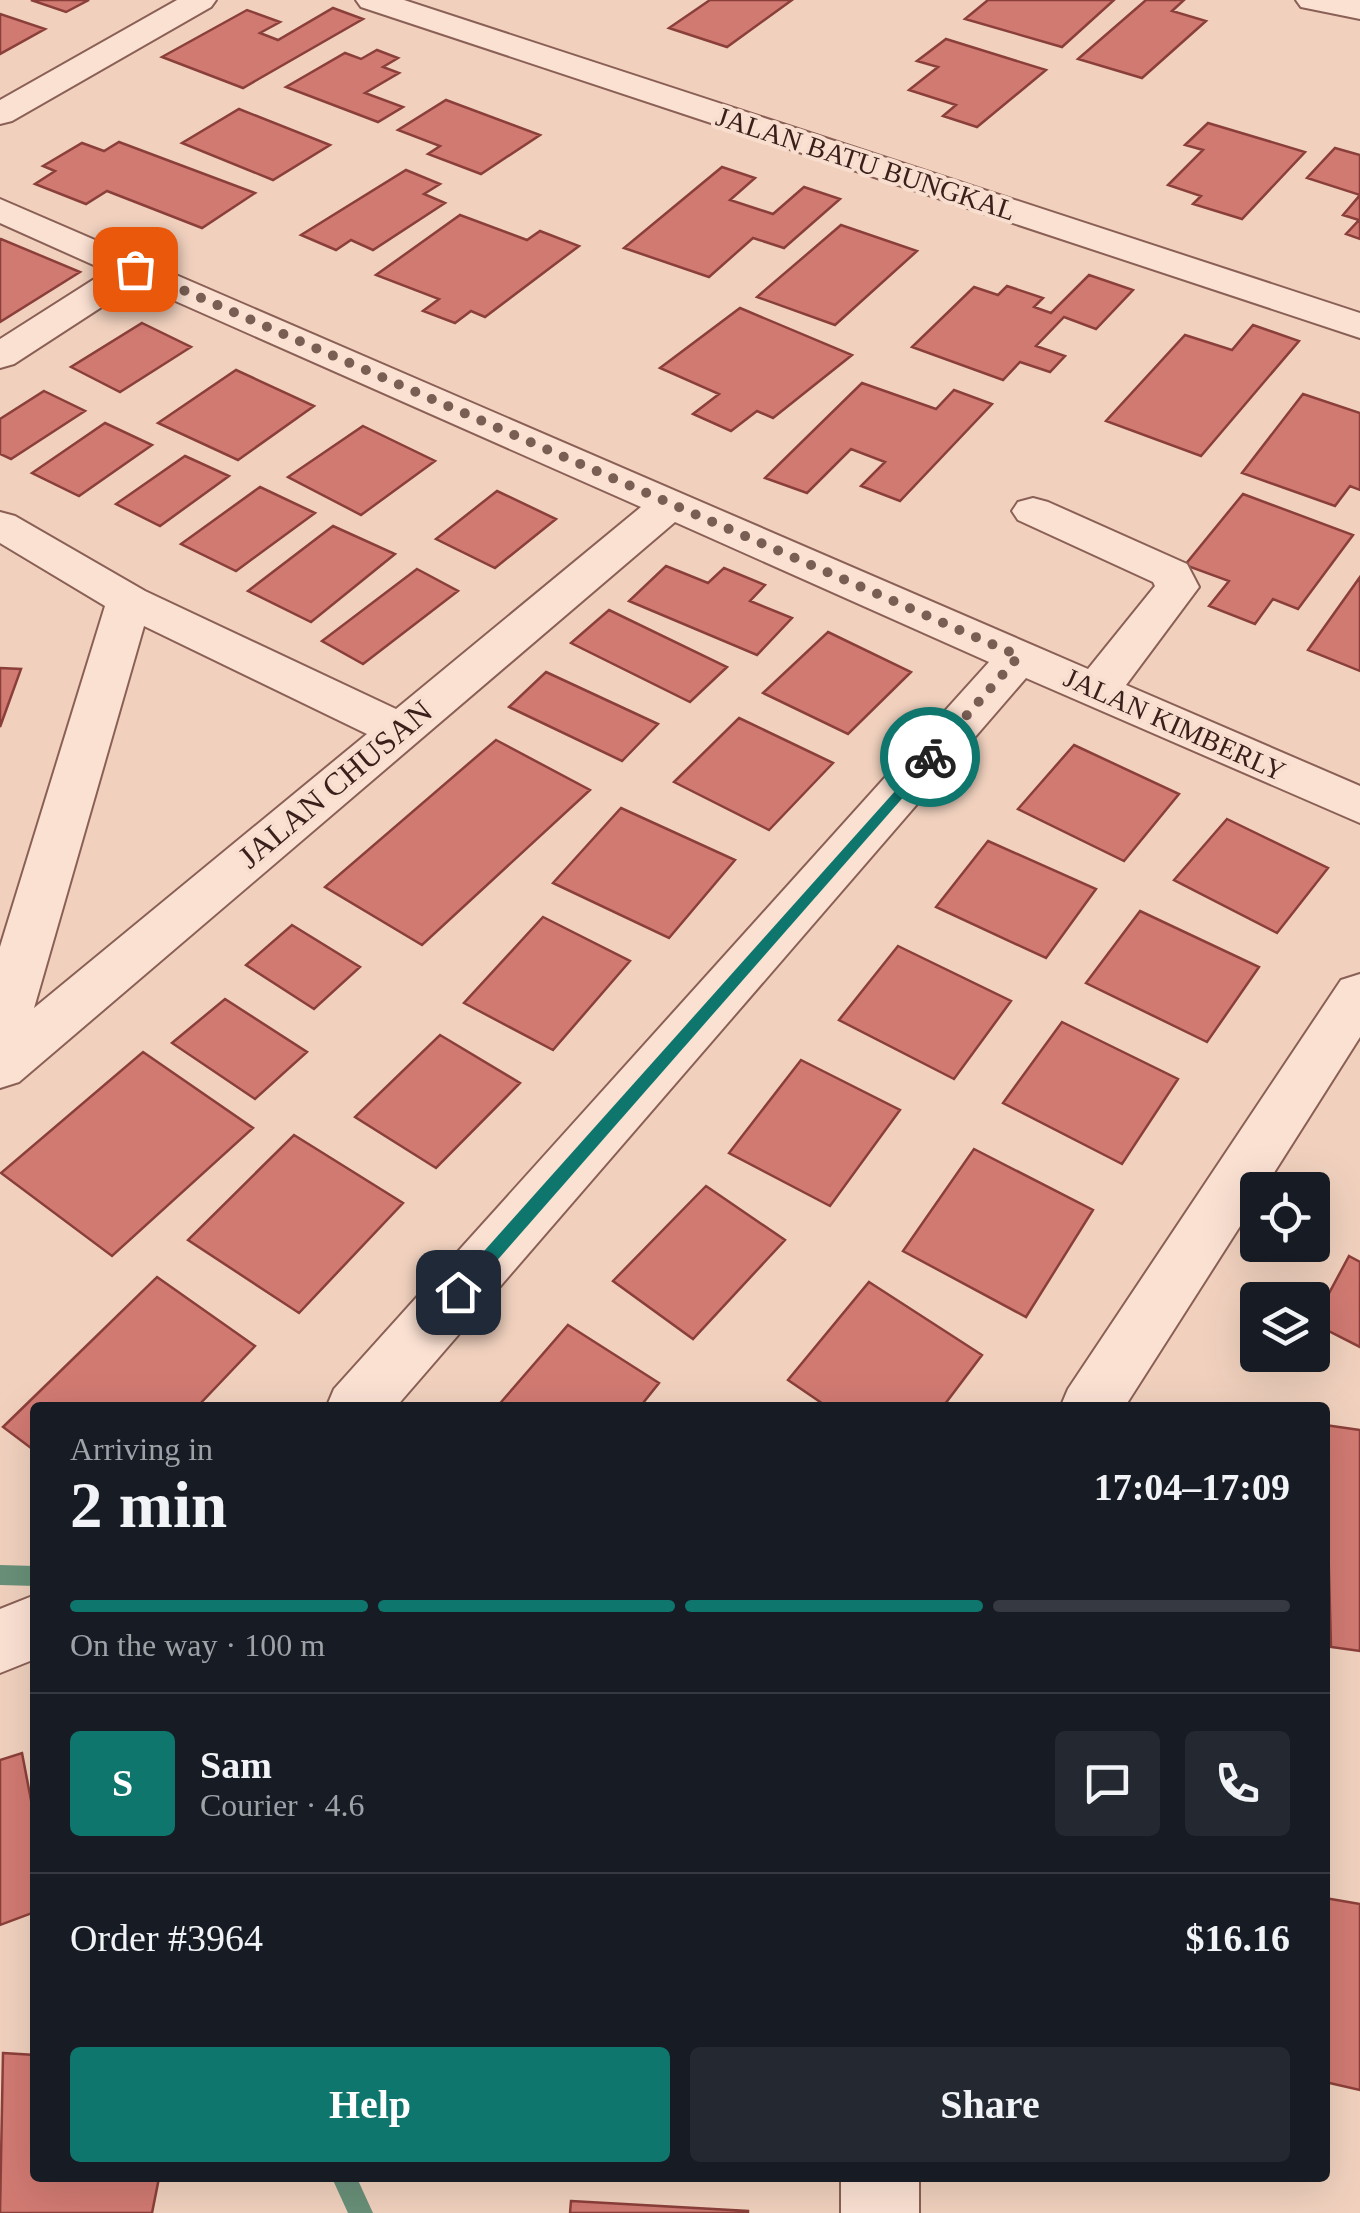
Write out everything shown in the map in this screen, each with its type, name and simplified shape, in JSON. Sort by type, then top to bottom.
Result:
[{"type":"street","points":[[0,114],[200,0]]},
{"type":"street","name":"JALAN BATU BUNGKAL","points":[[372,0],[1360,326]]},
{"type":"street","points":[[1312,0],[1360,9]]},
{"type":"street","name":"JALAN KIMBERLY","points":[[0,210],[1360,806]]},
{"type":"street","points":[[0,356],[135,269]]},
{"type":"street","name":"JALAN CHUSAN","points":[[0,1067],[671,504]]},
{"type":"street","points":[[1033,511],[1172,574],[1177,587],[1127,656],[1095,690]]},
{"type":"street","points":[[0,524],[129,601],[399,730]]},
{"type":"street","points":[[0,1033],[129,601]]},
{"type":"street","points":[[361,1402],[1019,656]]},
{"type":"street","points":[[1094,1402],[1360,994]]},
{"type":"street","points":[[0,1641],[30,1629]]},
{"type":"street","points":[[880,2182],[880,2213]]},
{"type":"building","points":[[31,0],[89,0],[66,12]]},
{"type":"building","points":[[710,0],[792,0],[727,47],[669,28]]},
{"type":"building","points":[[988,0],[1114,0],[1062,47],[965,19]]},
{"type":"building","points":[[1146,0],[1184,0],[1172,11],[1206,21],[1142,78],[1078,59]]},
{"type":"building","points":[[333,8],[363,19],[243,88],[162,57],[247,10],[280,22],[260,33],[278,40]]},
{"type":"building","points":[[0,14],[45,29],[0,54]]},
{"type":"building","points":[[946,39],[1046,70],[977,127],[943,116],[956,105],[909,90],[938,67],[917,61]]},
{"type":"building","points":[[377,50],[398,58],[383,67],[399,73],[365,93],[403,107],[378,122],[286,87],[345,53],[361,59]]},
{"type":"building","points":[[446,100],[540,135],[481,174],[428,154],[440,146],[398,130]]},
{"type":"building","points":[[239,109],[330,145],[273,180],[182,143]]},
{"type":"building","points":[[1208,123],[1305,152],[1242,219],[1193,204],[1201,196],[1168,185],[1203,150],[1185,145]]},
{"type":"building","points":[[119,142],[255,193],[202,228],[107,191],[86,204],[35,184],[55,171],[43,166],[82,143],[104,151]]},
{"type":"building","points":[[1335,148],[1360,155],[1360,195],[1307,178]]},
{"type":"building","points":[[722,167],[755,178],[730,200],[773,214],[804,187],[840,199],[784,248],[753,238],[709,277],[624,248]]},
{"type":"building","points":[[406,170],[440,184],[424,194],[445,203],[373,250],[351,240],[336,250],[301,235]]},
{"type":"building","points":[[1360,195],[1360,239],[1346,234],[1359,220],[1343,215]]},
{"type":"building","points":[[460,215],[527,240],[540,231],[579,246],[485,317],[471,311],[455,323],[423,311],[439,299],[376,275]]},
{"type":"building","points":[[841,225],[917,251],[835,325],[757,297]]},
{"type":"building","points":[[1,239],[80,272],[0,322]]},
{"type":"building","points":[[1089,275],[1133,290],[1096,329],[1064,317],[1036,346],[1065,356],[1050,372],[1020,362],[1003,380],[912,347],[974,287],[998,295],[1007,286],[1043,298],[1034,307],[1051,313]]},
{"type":"building","points":[[740,308],[852,355],[773,418],[757,411],[731,431],[693,414],[719,394],[660,368]]},
{"type":"building","points":[[142,323],[191,347],[120,392],[71,367]]},
{"type":"building","points":[[1253,325],[1299,341],[1201,456],[1106,421],[1185,335],[1232,350]]},
{"type":"building","points":[[236,370],[314,406],[238,460],[158,423]]},
{"type":"building","points":[[862,383],[936,409],[954,390],[992,404],[900,501],[861,486],[885,462],[851,449],[807,493],[765,478]]},
{"type":"building","points":[[44,391],[85,411],[11,459],[0,454],[0,419]]},
{"type":"building","points":[[1303,394],[1360,413],[1360,490],[1350,486],[1335,506],[1242,473]]},
{"type":"building","points":[[105,423],[152,445],[79,496],[32,473]]},
{"type":"building","points":[[363,426],[435,461],[361,515],[288,477]]},
{"type":"building","points":[[185,456],[229,476],[160,526],[116,504]]},
{"type":"building","points":[[260,487],[315,513],[236,571],[181,544]]},
{"type":"building","points":[[497,491],[556,519],[495,568],[436,539]]},
{"type":"building","points":[[1243,494],[1353,535],[1298,609],[1273,599],[1255,624],[1209,606],[1229,581],[1185,565]]},
{"type":"building","points":[[333,526],[395,554],[311,622],[248,591]]},
{"type":"building","points":[[666,566],[708,583],[724,568],[765,585],[750,601],[792,618],[757,655],[629,601]]},
{"type":"building","points":[[417,569],[458,591],[363,664],[322,641]]},
{"type":"building","points":[[1360,577],[1360,671],[1308,650]]},
{"type":"building","points":[[609,610],[727,667],[690,702],[571,643]]},
{"type":"building","points":[[828,632],[911,672],[848,734],[763,693]]},
{"type":"building","points":[[0,668],[21,669],[0,727]]},
{"type":"building","points":[[546,672],[658,724],[622,761],[509,707]]},
{"type":"building","points":[[739,718],[833,763],[769,830],[674,782]]},
{"type":"building","points":[[496,740],[590,790],[422,945],[325,887]]},
{"type":"building","points":[[1074,745],[1179,794],[1124,861],[1018,809]]},
{"type":"building","points":[[621,808],[735,860],[669,938],[553,883]]},
{"type":"building","points":[[1227,819],[1328,868],[1277,933],[1174,880]]},
{"type":"building","points":[[988,841],[1096,889],[1046,958],[936,907]]},
{"type":"building","points":[[1140,911],[1259,967],[1207,1042],[1086,983]]},
{"type":"building","points":[[543,917],[630,961],[553,1050],[464,1003]]},
{"type":"building","points":[[292,925],[360,967],[314,1009],[246,965]]},
{"type":"building","points":[[898,946],[1011,1001],[954,1079],[839,1020]]},
{"type":"building","points":[[225,999],[307,1052],[255,1099],[172,1043]]},
{"type":"building","points":[[1062,1022],[1178,1079],[1122,1164],[1003,1103]]},
{"type":"building","points":[[440,1035],[520,1083],[436,1168],[355,1117]]},
{"type":"building","points":[[143,1052],[253,1128],[112,1256],[1,1173]]},
{"type":"building","points":[[801,1060],[900,1110],[830,1206],[729,1153]]},
{"type":"building","points":[[294,1135],[403,1203],[299,1313],[188,1240]]},
{"type":"building","points":[[974,1149],[1093,1210],[1026,1317],[903,1251]]},
{"type":"building","points":[[706,1186],[785,1240],[693,1339],[613,1281]]},
{"type":"building","points":[[1349,1256],[1360,1262],[1360,1347],[1330,1332],[1330,1291]]},
{"type":"building","points":[[157,1277],[255,1346],[202,1402],[30,1402],[30,1447],[3,1427]]},
{"type":"building","points":[[869,1282],[982,1355],[947,1402],[820,1402],[788,1380]]},
{"type":"building","points":[[568,1325],[659,1383],[644,1402],[501,1402]]},
{"type":"building","points":[[1330,1426],[1360,1430],[1360,1651],[1331,1647]]},
{"type":"building","points":[[22,1753],[30,1795],[30,1914],[0,1925],[0,1760]]},
{"type":"building","points":[[1330,1899],[1360,1904],[1360,2090],[1330,2083]]},
{"type":"building","points":[[3,2053],[30,2055],[30,2182],[158,2182],[152,2213],[0,2213]]},
{"type":"building","points":[[571,2201],[748,2211],[748,2213],[570,2213]]},
{"type":"waterway","points":[[0,1575],[30,1576]]},
{"type":"waterway","points":[[346,2182],[361,2213]]},
{"type":"way so far","points":[[135,269],[1019,656],[930,757]]},
{"type":"route","points":[[458,1292],[930,757]]}]
